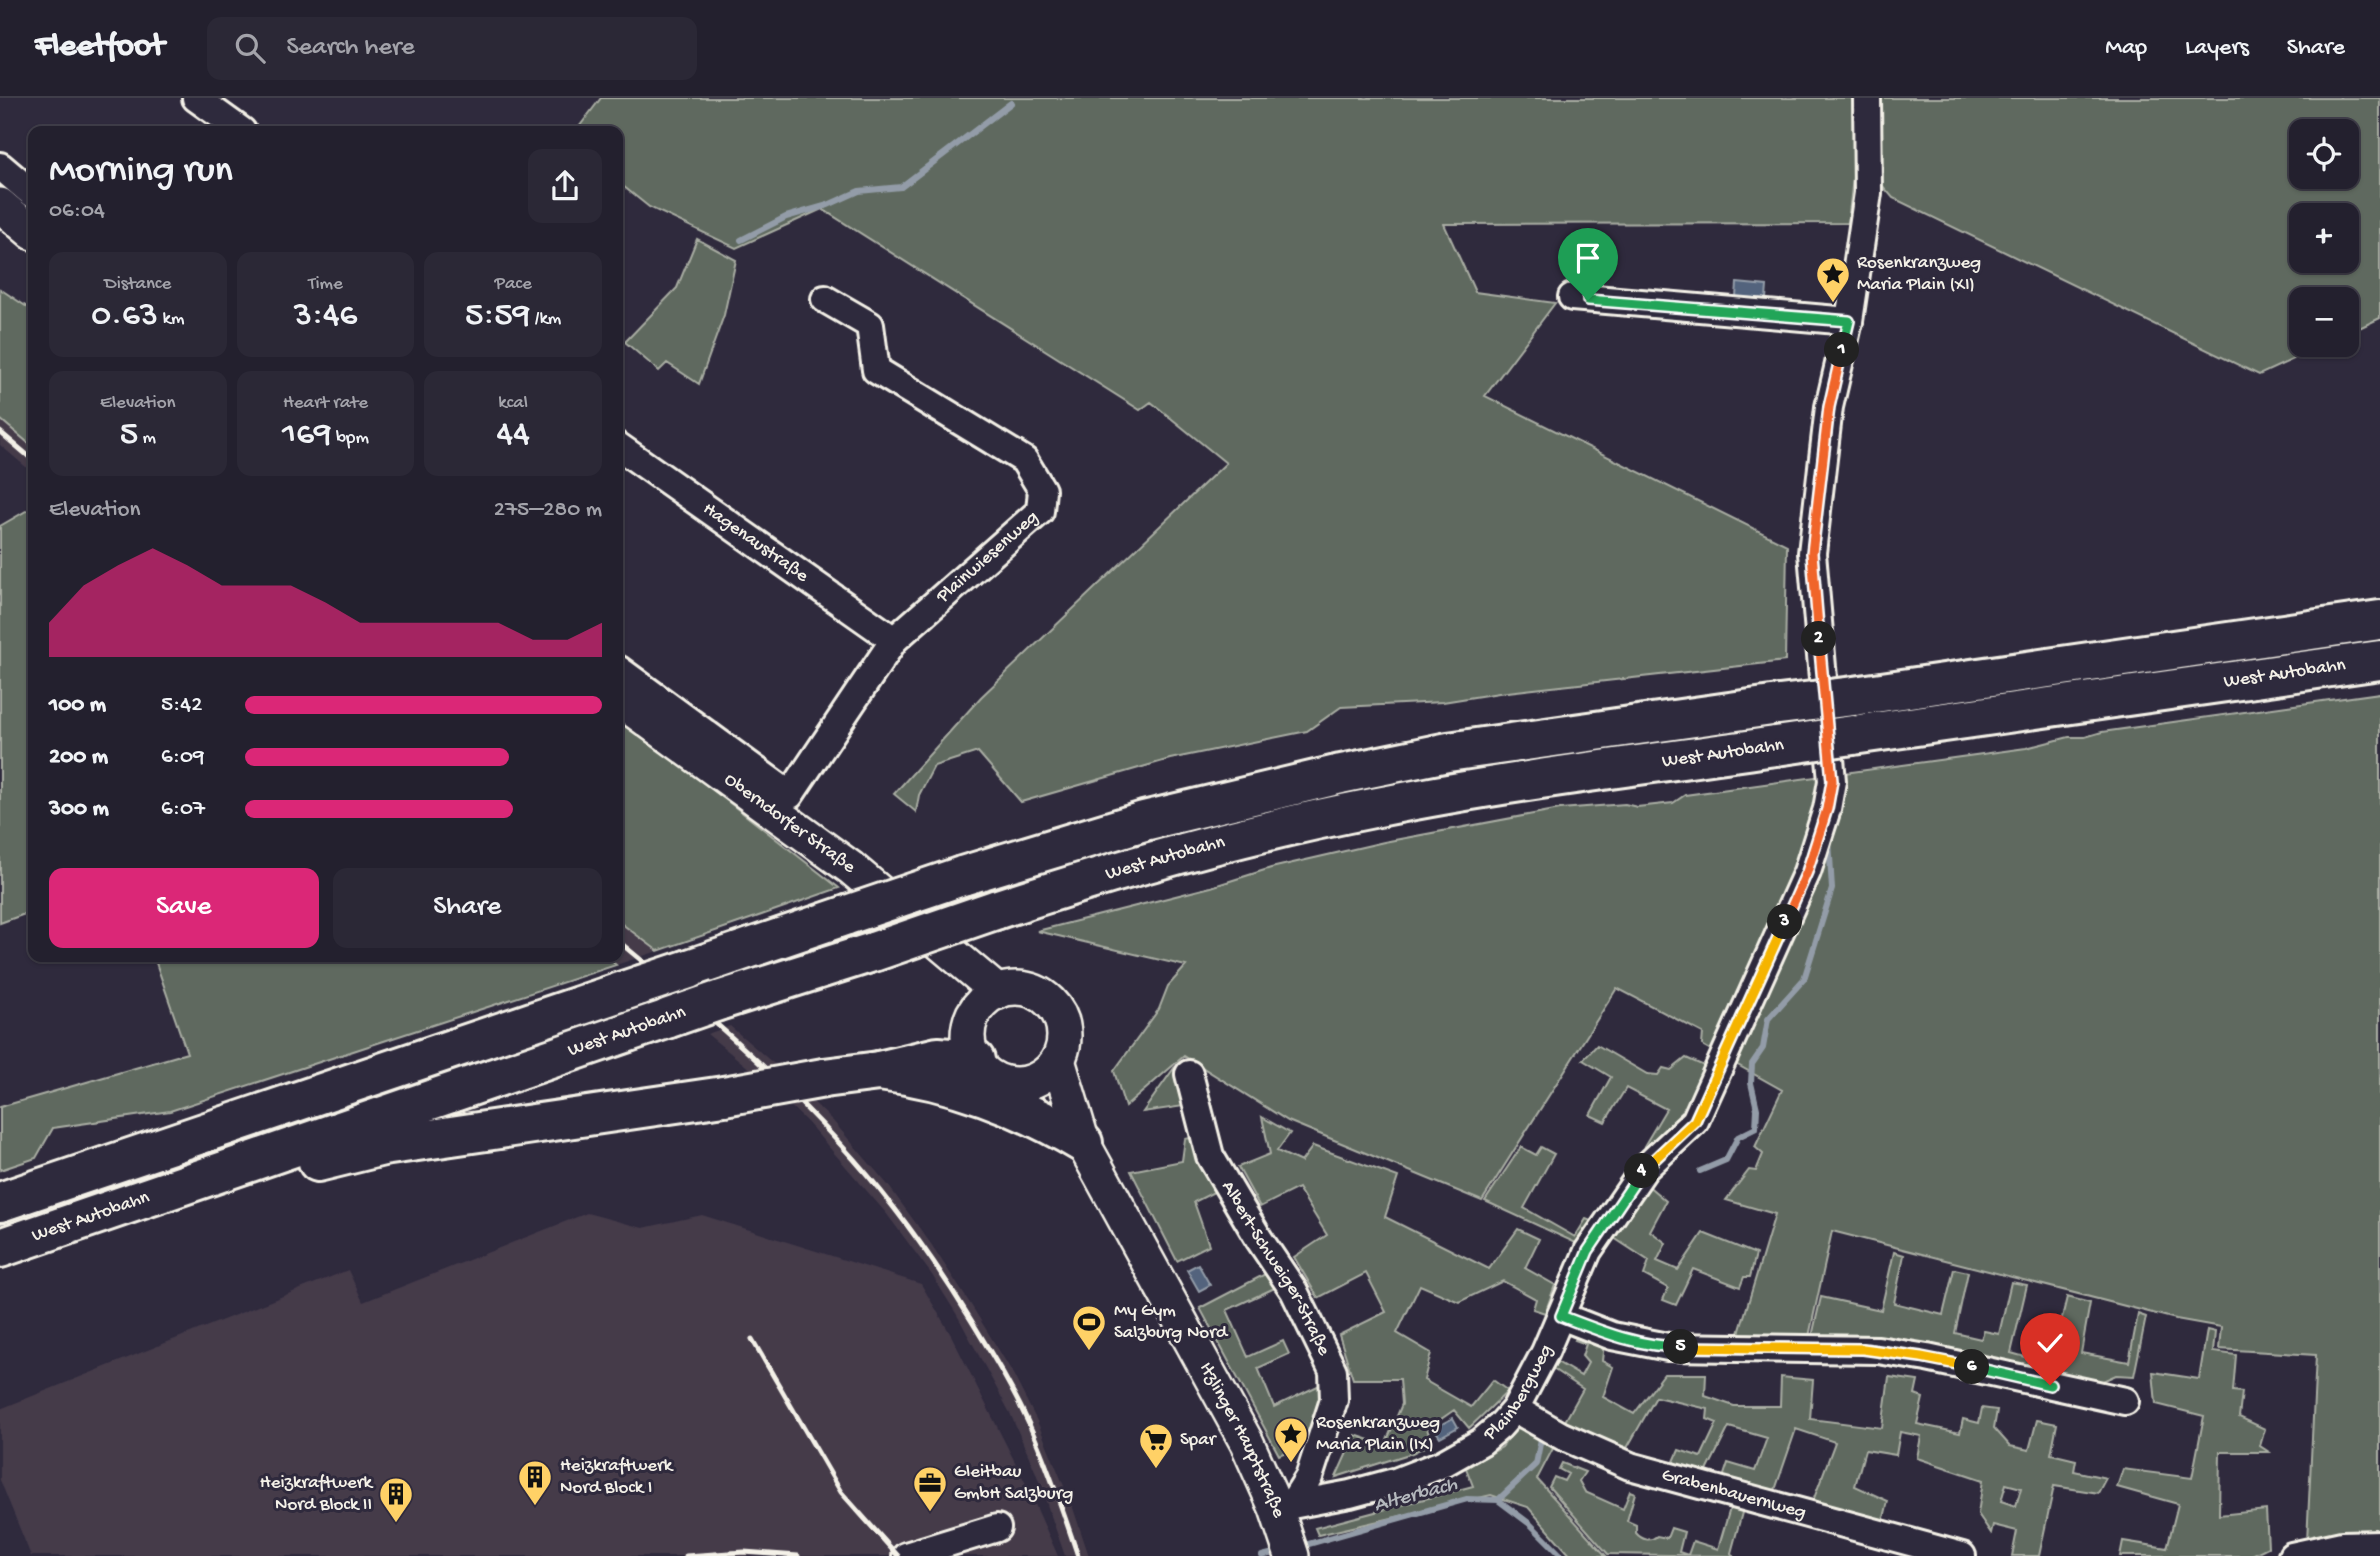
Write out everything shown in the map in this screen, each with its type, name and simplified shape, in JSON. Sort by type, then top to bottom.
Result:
[{"type":"highway","name":"West Autobahn","points":[[0,1202],[962,876],[1144,821],[1341,774],[1474,748],[2380,620]]},
{"type":"highway","name":"West Autobahn","points":[[0,1248],[719,1001],[1158,858],[1372,808],[1468,791],[2380,660]]},
{"type":"highway","points":[[219,1172],[288,1170],[383,1146],[724,1097],[824,1078],[879,1071],[938,1057],[975,1059]]},
{"type":"highway","points":[[879,1071],[913,1075],[960,1087],[1052,1124],[1083,1143]]},
{"type":"main road","points":[[0,205],[28,228]]},
{"type":"main road","name":"Oberndorfer Straße","points":[[623,703],[851,868],[956,956],[971,996],[986,1003]]},
{"type":"main road","points":[[1012,988],[1026,989],[1052,1004],[1060,1016],[1064,1043],[1058,1060],[1042,1077],[1029,1083],[1000,1082],[988,1075],[975,1059],[969,1043],[969,1031],[986,1003],[1012,988]]},
{"type":"main road","points":[[1058,1060],[1083,1143]]},
{"type":"main road","points":[[1029,1083],[1083,1143]]},
{"type":"main road","name":"Itzlinger Hauptstraße","points":[[1083,1143],[1247,1443],[1286,1523]]},
{"type":"street","points":[[196,98],[235,126]]},
{"type":"street","name":"Plainbergweg","points":[[1286,1523],[1350,1494],[1442,1464],[1481,1442],[1515,1409],[1561,1316],[1588,1251],[1645,1168],[1695,1121],[1807,872],[1827,809],[1832,781],[1812,553],[1829,407],[1849,321],[1868,193],[1867,98]]},
{"type":"street","points":[[0,166],[28,190]]},
{"type":"street","points":[[1572,297],[1849,321]]},
{"type":"street","name":"Plainwiesenweg","points":[[790,795],[894,640],[1040,511],[1042,490],[1024,460],[876,370],[870,324],[825,299]]},
{"type":"street","name":"Hagenaustraße","points":[[623,450],[894,640]]},
{"type":"street","name":"Oberndorfer Straße","points":[[623,673],[790,795]]},
{"type":"street","name":"Albert-Schweiger-Straße","points":[[1189,1074],[1210,1156],[1259,1239],[1294,1291],[1333,1371],[1334,1400],[1309,1477],[1286,1523]]},
{"type":"street","points":[[1561,1316],[1612,1336],[1668,1347],[1878,1350],[2125,1401]]},
{"type":"street","name":"Grabenbauernweg","points":[[1515,1409],[1562,1436],[1630,1466],[1962,1556]]},
{"type":"street","points":[[906,1556],[997,1528]]},
{"type":"street","points":[[2292,1556],[2342,1545],[2380,1544]]},
{"type":"shaded area","points":[[0,420],[28,443],[28,469],[0,445]]},
{"type":"shaded area","points":[[623,925],[658,951],[616,965],[612,962],[623,962]]},
{"type":"shaded area","points":[[730,1026],[833,1121],[888,1185],[931,1244],[1011,1370],[1037,1421],[1073,1508],[1089,1556],[1065,1556],[1036,1473],[1010,1413],[932,1275],[886,1213],[807,1122],[767,1083],[707,1034]]},
{"type":"shaded area","points":[[587,1213],[643,1228],[702,1215],[921,1284],[951,1335],[1025,1482],[1058,1556],[31,1556],[0,1480],[0,1409],[348,1270],[363,1302]]},
{"type":"green space","points":[[601,98],[1855,98],[1854,168],[1848,223],[1444,224],[1475,292],[1555,303],[1485,396],[1787,545],[1785,661],[1499,693],[1443,702],[1341,707],[1307,731],[1170,759],[1021,802],[978,752],[934,766],[919,795],[916,812],[894,794],[981,697],[1226,463],[1151,402],[1140,410],[822,209],[736,248],[649,207],[623,186],[623,126],[580,126]]},
{"type":"green space","points":[[1880,98],[2380,98],[2380,318],[2359,328],[2359,287],[2289,287],[2289,357],[2298,357],[2259,375],[1893,198],[1881,184]]},
{"type":"green space","points":[[697,239],[736,260],[724,315],[699,384],[667,363],[659,371],[625,342],[677,288]]},
{"type":"green space","points":[[0,289],[28,308],[28,443],[0,419]]},
{"type":"green space","points":[[28,510],[28,913],[0,923],[0,526]]},
{"type":"green space","points":[[2380,693],[2380,1536],[2307,1542],[2316,1355],[2219,1349],[2221,1327],[2176,1319],[1832,1231],[1808,1341],[1737,1340],[1775,1214],[1726,1200],[1749,1170],[1756,1171],[1763,1154],[1755,1147],[1782,1090],[1702,1045],[1703,1033],[1617,988],[1482,1201],[1288,1121],[1184,1056],[1125,1107],[1114,1071],[1159,1009],[1168,986],[1186,966],[1037,931],[1211,887],[1271,868],[1384,842],[1560,809],[1673,803],[1685,795],[2026,748],[2069,737],[2085,737],[2102,732]]},
{"type":"green space","points":[[623,720],[839,888],[658,951],[623,925]]},
{"type":"green space","points":[[156,962],[612,962],[616,965],[170,1111],[53,1128],[36,1158],[0,1170],[0,1107],[187,1053]]},
{"type":"green space","points":[[1597,1045],[1647,1074],[1658,1075],[1663,1068],[1671,1070],[1686,1058],[1711,1069],[1684,1118],[1654,1151],[1644,1146],[1666,1109],[1626,1088],[1605,1122],[1590,1115],[1611,1077],[1583,1060]]},
{"type":"green space","points":[[1174,1068],[1184,1106],[1143,1112]]},
{"type":"green space","points":[[1262,1117],[1290,1133],[1277,1151],[1301,1162],[1313,1146],[1398,1177],[1385,1217],[1489,1269],[1518,1229],[1539,1239],[1525,1268],[1555,1285],[1545,1313],[1533,1309],[1536,1299],[1503,1281],[1459,1302],[1420,1285],[1397,1333],[1431,1353],[1424,1380],[1471,1407],[1493,1380],[1508,1391],[1469,1428],[1454,1410],[1427,1429],[1432,1443],[1412,1453],[1336,1477],[1355,1435],[1385,1445],[1402,1404],[1400,1379],[1353,1379],[1339,1335],[1386,1312],[1366,1273],[1318,1298],[1294,1257],[1327,1235],[1298,1188],[1260,1207],[1238,1167],[1270,1154]]},
{"type":"green space","points":[[1196,1137],[1216,1191],[1194,1202],[1209,1245],[1177,1261],[1131,1171],[1182,1161],[1185,1139]]},
{"type":"green space","points":[[1521,1147],[1536,1155],[1541,1147],[1554,1154],[1524,1208],[1575,1237],[1586,1219],[1591,1221],[1578,1244],[1485,1201]]},
{"type":"green space","points":[[1646,1184],[1666,1201],[1650,1231],[1666,1243],[1657,1261],[1678,1270],[1703,1233],[1756,1254],[1750,1277],[1744,1277],[1740,1287],[1693,1269],[1676,1305],[1663,1300],[1668,1288],[1644,1275],[1649,1261],[1611,1236]]},
{"type":"green space","points":[[1894,1252],[1904,1255],[1894,1303],[1943,1315],[1954,1269],[1968,1272],[1955,1333],[1981,1339],[1984,1331],[1999,1334],[2011,1282],[2027,1285],[2011,1353],[2029,1358],[2036,1335],[2057,1339],[2067,1297],[2090,1303],[2081,1353],[2129,1362],[2138,1314],[2146,1317],[2134,1376],[2116,1375],[2096,1384],[1811,1341],[1821,1297],[1881,1310]]},
{"type":"green space","points":[[1269,1272],[1279,1286],[1227,1310],[1248,1357],[1283,1341],[1289,1354],[1258,1368],[1274,1407],[1324,1383],[1321,1414],[1309,1442],[1279,1455],[1200,1308]]},
{"type":"green space","points":[[2207,1330],[2215,1332],[2213,1352],[2236,1355],[2233,1391],[2242,1392],[2239,1417],[2265,1429],[2260,1446],[2269,1452],[2220,1452],[2219,1515],[2266,1510],[2268,1547],[2250,1556],[2120,1556],[2123,1541],[2167,1548],[2178,1504],[2117,1487],[2123,1469],[2192,1478],[2204,1416],[2156,1404],[2153,1372],[2199,1379]]},
{"type":"green space","points":[[1577,1337],[1604,1343],[1602,1361],[1613,1367],[1603,1397],[1634,1414],[1664,1374],[1706,1374],[1705,1396],[1734,1406],[1780,1406],[1781,1377],[1813,1380],[1810,1419],[1882,1428],[1889,1377],[1918,1381],[1915,1395],[1923,1398],[1917,1424],[1960,1433],[1963,1419],[1979,1423],[1982,1408],[1997,1410],[1994,1428],[2010,1446],[2029,1450],[2037,1420],[2057,1424],[2051,1454],[2076,1460],[2074,1471],[2106,1478],[2098,1493],[2054,1486],[2039,1556],[2012,1556],[2017,1531],[1993,1525],[1991,1533],[1978,1514],[1983,1480],[1917,1458],[1921,1436],[1900,1432],[1896,1455],[1865,1450],[1855,1486],[1888,1501],[1883,1522],[1813,1501],[1835,1442],[1796,1429],[1774,1493],[1723,1478],[1728,1463],[1755,1471],[1767,1438],[1729,1427],[1706,1473],[1672,1466],[1679,1450],[1701,1457],[1717,1423],[1707,1419],[1708,1409],[1656,1397],[1627,1448],[1564,1423],[1583,1389],[1553,1369],[1557,1362],[1581,1376],[1588,1363],[1582,1356],[1586,1344],[1575,1340]],"holes":[[[2006,1484],[2021,1488],[2016,1506],[2001,1501]]]},
{"type":"green space","points":[[1524,1417],[1559,1437],[1537,1479],[1606,1556],[1571,1556],[1528,1507],[1491,1495],[1318,1535],[1315,1528],[1473,1486],[1466,1468],[1502,1447]]},
{"type":"green space","points":[[1562,1463],[1585,1472],[1579,1481],[1585,1492],[1623,1509],[1630,1491],[1635,1493],[1627,1521],[1636,1525],[1636,1533],[1649,1540],[1657,1536],[1667,1538],[1671,1528],[1684,1532],[1679,1552],[1688,1555],[1693,1541],[1718,1549],[1731,1505],[1743,1509],[1731,1553],[1733,1556],[1608,1554],[1549,1487],[1554,1477],[1564,1481],[1568,1474],[1559,1469]]},
{"type":"water","points":[[1737,283],[1767,286],[1766,299],[1736,297]]},
{"type":"water","points":[[1198,1264],[1210,1285],[1199,1291],[1187,1270]]},
{"type":"water","points":[[1453,1418],[1458,1427],[1440,1437],[1434,1428]]},
{"type":"waterway","points":[[741,240],[786,217],[828,205],[859,191],[901,187],[1011,103]]},
{"type":"waterway","points":[[1700,1171],[1726,1160],[1738,1137],[1756,1128],[1757,1109],[1751,1083],[1752,1064],[1763,1048],[1768,1019],[1804,979],[1832,889],[1829,840]]},
{"type":"waterway","points":[[1498,1500],[1536,1464],[1542,1434]]},
{"type":"waterway","name":"Alterbach","points":[[1298,1547],[1467,1499],[1498,1500],[1530,1524],[1562,1556]]},
{"type":"waterway","name":"Alterbach","points":[[1262,1556],[1281,1551]]},
{"type":"railway","points":[[0,432],[28,456]]},
{"type":"railway","points":[[623,945],[705,1014],[788,1090],[859,1165],[910,1229],[971,1320],[1018,1402],[1045,1462],[1078,1556]]},
{"type":"railway","points":[[752,1339],[841,1492],[898,1556]]},
{"type":"railway","points":[[686,1556],[744,1552],[798,1556]]},
{"type":"place","name":"Rosenkranzweg Maria Plain (XI)","points":[[1833,304]]},
{"type":"place","name":"My Gym Salzburg Nord","points":[[1089,1352]]},
{"type":"place","name":"Rosenkranzweg Maria Plain (IX)","points":[[1291,1464]]},
{"type":"place","name":"Spar","points":[[1156,1470]]},
{"type":"place","name":"Heizkraftwerk Nord Block I","points":[[535,1507]]},
{"type":"place","name":"Gleitbau GmbH Salzburg","points":[[930,1513]]},
{"type":"place","name":"Heizkraftwerk Nord Block II","points":[[396,1524]]},
{"type":"route","points":[[1588,300],[1849,321],[1829,407],[1812,553],[1832,781],[1827,809],[1807,872],[1695,1121],[1645,1168],[1588,1251],[1561,1316],[1612,1336],[1668,1347],[1878,1350],[2050,1385]]}]
